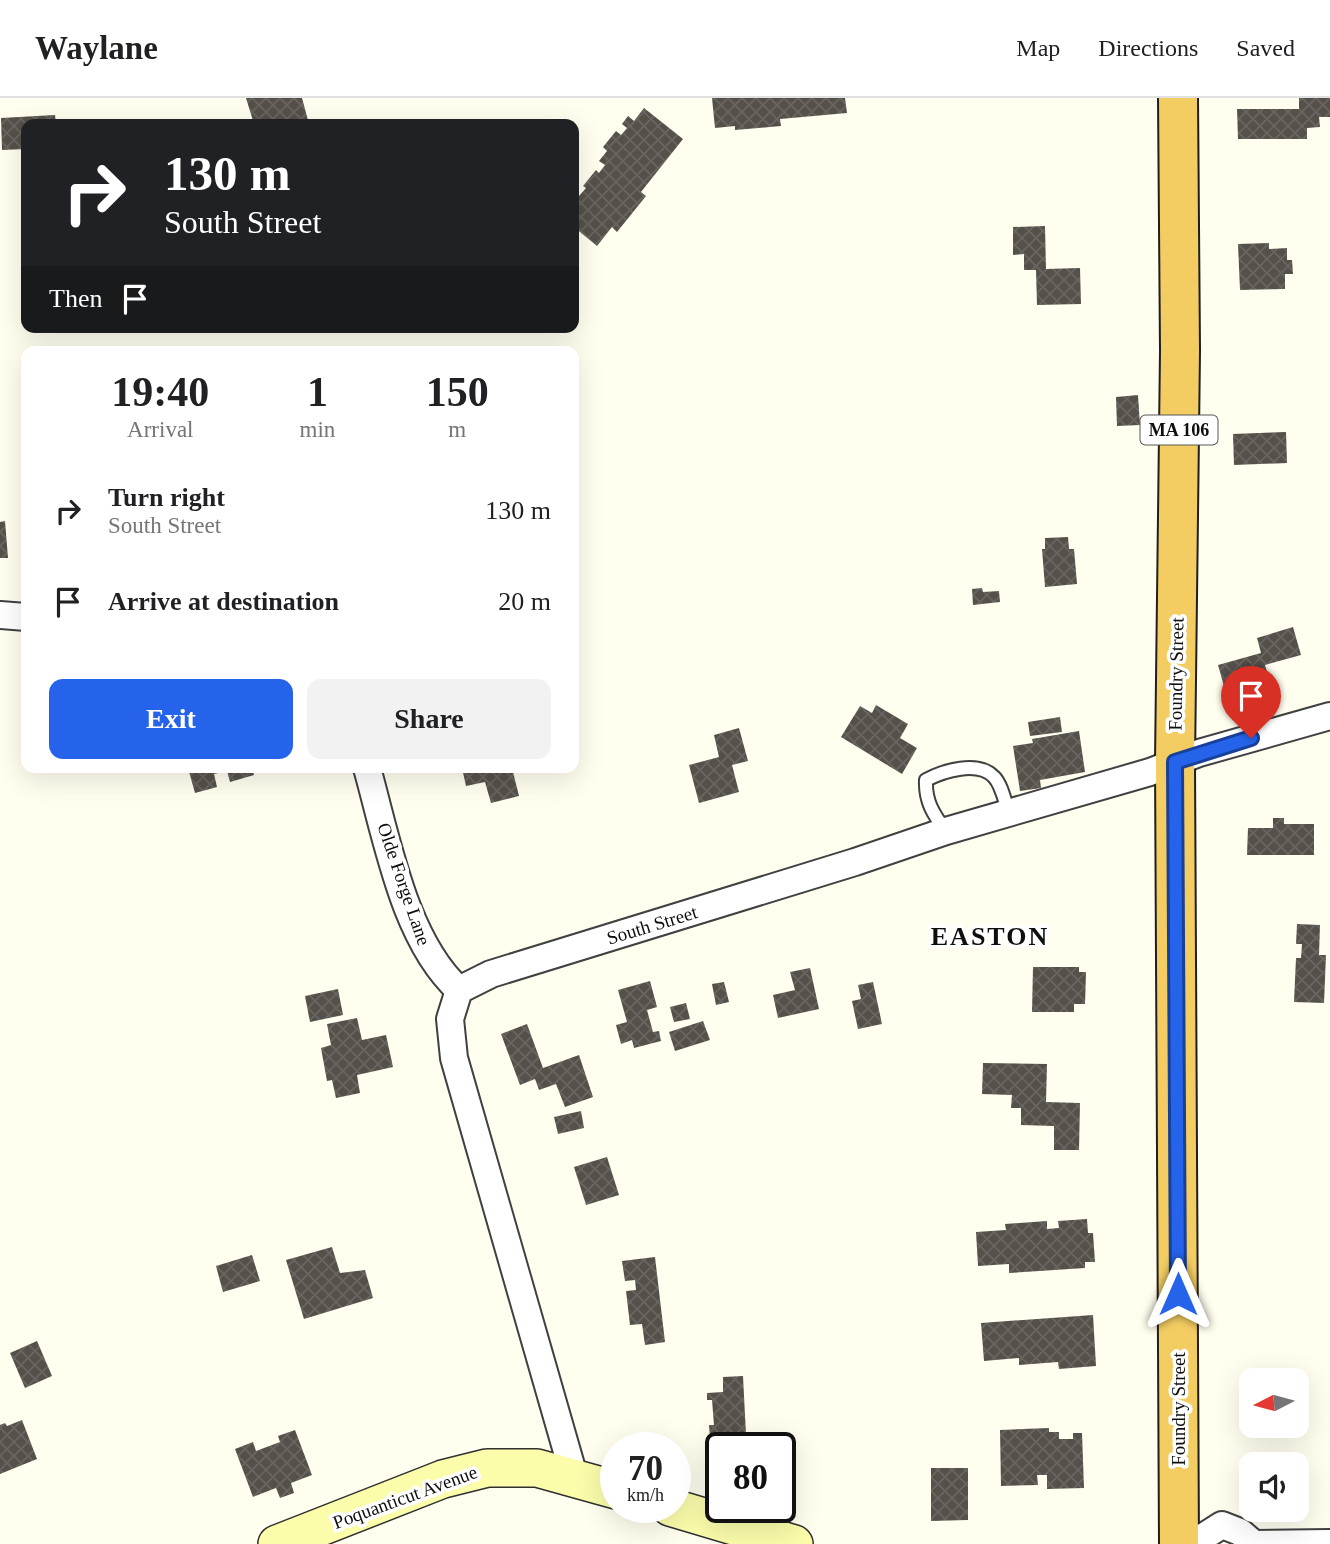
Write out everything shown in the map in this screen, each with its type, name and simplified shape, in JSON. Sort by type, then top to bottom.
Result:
[{"type":"highway","name":"Foundry Street","points":[[1178,98],[1181,351],[1175,762],[1179,1544]]},
{"type":"main road","name":"Poquanticut Avenue","points":[[277,1544],[465,1472],[519,1466],[574,1476],[600,1485]]},
{"type":"main road","points":[[691,1513],[794,1544]]},
{"type":"street","points":[[0,615],[21,617]]},
{"type":"street","name":"South Street","points":[[459,990],[491,974],[855,862],[946,831],[1330,716]]},
{"type":"street","name":"Olde Forge Lane","points":[[368,773],[409,909],[431,960],[459,990]]},
{"type":"street","points":[[459,990],[450,1019],[454,1058],[574,1476]]},
{"type":"street","points":[[1192,1544],[1222,1525],[1240,1532],[1254,1544],[1330,1543]]},
{"type":"lane","points":[[946,831],[932,812],[925,794],[926,780],[937,774],[981,769],[995,778],[1009,813]]},
{"type":"building","points":[[246,98],[302,98],[308,119],[252,119]]},
{"type":"building","points":[[712,98],[845,98],[847,113],[780,119],[781,126],[735,130],[735,126],[715,128]]},
{"type":"building","points":[[1299,98],[1330,98],[1330,117],[1319,117],[1320,127],[1307,128],[1307,139],[1238,139],[1237,109],[1299,109]]},
{"type":"building","points":[[644,108],[683,139],[641,192],[646,196],[617,232],[612,227],[597,246],[579,231],[579,196],[586,188],[583,186],[596,170],[599,173],[605,165],[599,161],[607,151],[603,147],[616,131],[621,135],[627,128],[622,124],[628,116],[634,121]]},
{"type":"building","points":[[55,115],[55,119],[21,119],[21,149],[2,150],[1,118]]},
{"type":"building","points":[[1045,226],[1046,269],[1080,268],[1081,304],[1037,305],[1036,270],[1024,270],[1024,254],[1013,255],[1013,227]]},
{"type":"building","points":[[1269,243],[1269,249],[1287,248],[1287,260],[1292,260],[1293,274],[1285,274],[1285,289],[1240,290],[1238,244]]},
{"type":"building","points":[[1138,395],[1140,425],[1117,426],[1116,397]]},
{"type":"building","points":[[1286,432],[1287,463],[1234,465],[1233,434]]},
{"type":"building","points":[[5,521],[8,558],[0,558],[0,522]]},
{"type":"building","points":[[1068,537],[1069,549],[1074,549],[1077,584],[1045,587],[1042,549],[1045,549],[1045,538]]},
{"type":"building","points":[[982,588],[983,592],[999,591],[1000,602],[973,605],[972,589]]},
{"type":"building","points":[[1293,627],[1301,655],[1265,665],[1274,696],[1230,707],[1218,665],[1261,653],[1257,638]]},
{"type":"building","points":[[876,705],[908,724],[900,738],[917,748],[902,774],[841,737],[860,706],[872,713]]},
{"type":"building","points":[[1060,717],[1062,732],[1030,736],[1028,722]]},
{"type":"building","points":[[739,728],[748,761],[732,765],[739,792],[699,803],[689,765],[719,757],[714,735]]},
{"type":"building","points":[[1079,731],[1085,772],[1040,780],[1041,788],[1020,791],[1013,746],[1033,743],[1032,739]]},
{"type":"building","points":[[189,773],[218,773],[214,774],[217,787],[195,793]]},
{"type":"building","points":[[228,773],[253,773],[254,775],[230,782]]},
{"type":"building","points":[[463,773],[513,773],[519,796],[491,803],[485,782],[466,786]]},
{"type":"building","points":[[1273,818],[1284,818],[1284,824],[1314,824],[1314,855],[1247,855],[1248,828],[1273,828]]},
{"type":"building","points":[[1297,924],[1320,925],[1319,955],[1326,955],[1324,1003],[1294,1002],[1296,958],[1301,958],[1302,944],[1296,944]]},
{"type":"building","points":[[1033,967],[1079,967],[1079,972],[1086,972],[1085,1004],[1074,1004],[1074,1012],[1032,1012]]},
{"type":"building","points":[[810,968],[819,1009],[778,1018],[773,995],[795,990],[790,972]]},
{"type":"building","points":[[650,981],[657,1007],[647,1010],[653,1032],[659,1031],[661,1041],[634,1048],[632,1040],[621,1044],[616,1025],[627,1022],[618,990]]},
{"type":"building","points":[[724,982],[729,1002],[716,1005],[712,984]]},
{"type":"building","points":[[873,982],[882,1024],[858,1029],[852,1001],[861,999],[858,985]]},
{"type":"building","points":[[338,989],[343,1015],[310,1022],[305,996]]},
{"type":"building","points":[[686,1003],[690,1019],[674,1022],[670,1007]]},
{"type":"building","points":[[357,1018],[362,1040],[386,1035],[393,1067],[357,1075],[360,1093],[336,1098],[332,1080],[327,1081],[321,1048],[331,1045],[327,1024]]},
{"type":"building","points":[[703,1021],[710,1040],[675,1051],[669,1032]]},
{"type":"building","points":[[527,1024],[543,1068],[579,1055],[593,1097],[565,1107],[556,1084],[539,1090],[535,1079],[520,1085],[501,1034]]},
{"type":"building","points":[[983,1063],[1047,1064],[1046,1102],[1080,1103],[1079,1150],[1054,1150],[1054,1126],[1021,1125],[1021,1108],[1011,1108],[1012,1095],[982,1094]]},
{"type":"building","points":[[581,1111],[584,1128],[558,1134],[554,1117]]},
{"type":"building","points":[[607,1157],[619,1195],[586,1205],[574,1167]]},
{"type":"building","points":[[1087,1219],[1088,1233],[1093,1233],[1095,1262],[1085,1262],[1085,1268],[1009,1273],[1009,1264],[978,1266],[976,1232],[1006,1230],[1005,1224],[1047,1221],[1047,1229],[1059,1228],[1058,1221]]},
{"type":"building","points":[[332,1247],[340,1273],[365,1270],[373,1298],[304,1319],[286,1260]]},
{"type":"building","points":[[252,1255],[260,1281],[223,1292],[216,1266]]},
{"type":"building","points":[[655,1257],[665,1342],[645,1345],[642,1324],[630,1325],[626,1291],[636,1290],[635,1280],[625,1281],[622,1261]]},
{"type":"building","points":[[1093,1315],[1096,1366],[1059,1369],[1058,1362],[1019,1365],[1019,1358],[984,1361],[981,1323]]},
{"type":"building","points":[[37,1341],[52,1376],[25,1388],[10,1353]]},
{"type":"building","points":[[743,1376],[746,1432],[710,1432],[709,1425],[714,1425],[712,1400],[707,1400],[707,1393],[723,1392],[723,1377]]},
{"type":"building","points":[[22,1420],[37,1459],[0,1474],[0,1425],[5,1423],[7,1426]]},
{"type":"building","points":[[1049,1428],[1049,1432],[1059,1432],[1059,1439],[1073,1439],[1073,1433],[1082,1433],[1084,1488],[1047,1489],[1047,1475],[1037,1475],[1038,1485],[1001,1486],[1000,1430]]},
{"type":"building","points":[[295,1430],[312,1475],[291,1483],[294,1493],[280,1498],[276,1488],[253,1497],[235,1449],[253,1442],[256,1451],[280,1442],[278,1436]]},
{"type":"building","points":[[931,1468],[968,1468],[968,1520],[931,1521]]},
{"type":"district","name":"EASTON","points":[[990,936]]},
{"type":"route","points":[[1178,1294],[1175,762],[1251,738]]}]
